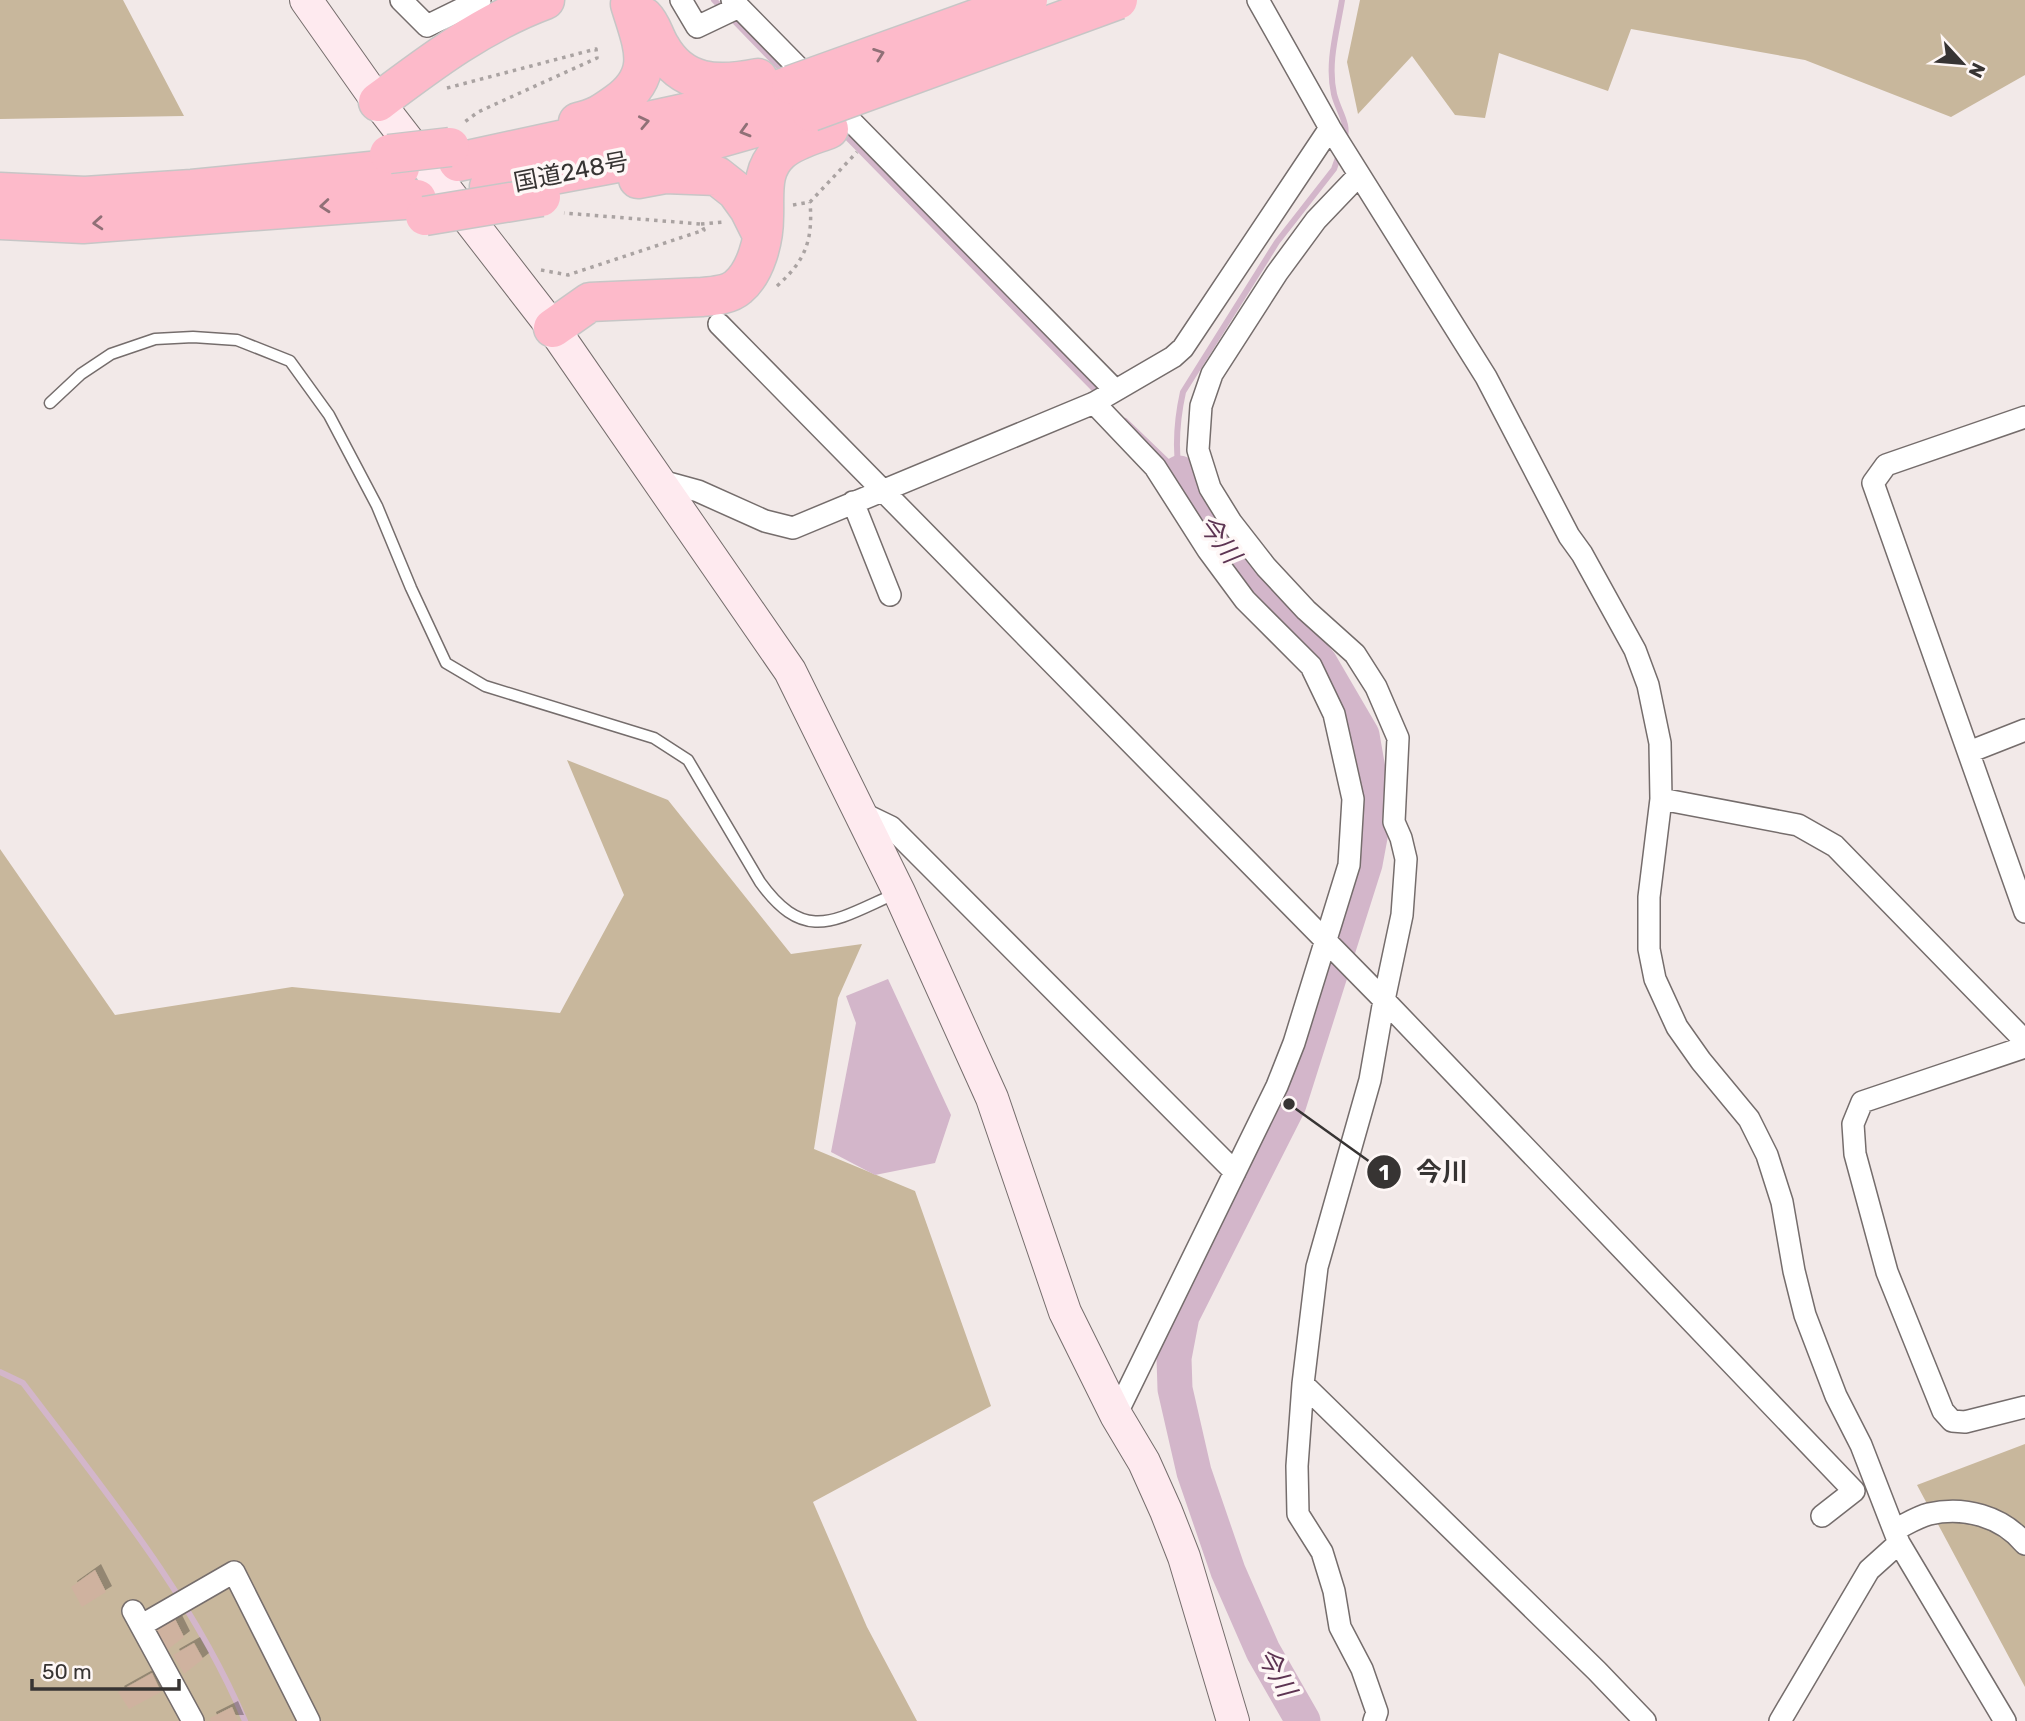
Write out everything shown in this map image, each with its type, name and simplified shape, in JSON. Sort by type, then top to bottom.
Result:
[{"type":"highway","points":[[378,102],[446,51],[489,26],[545,0]]},
{"type":"highway","name":"国道248号","points":[[813,111],[841,68],[1028,0]]},
{"type":"highway","name":"国道248号","points":[[0,192],[85,196],[192,189],[489,187],[660,155],[813,111],[1118,0]]},
{"type":"highway","points":[[627,2],[650,23],[672,65],[692,77],[731,83],[813,111],[946,84],[1125,0]]},
{"type":"highway","points":[[455,146],[595,119],[630,94],[642,74],[643,52],[627,2]]},
{"type":"highway","name":"国道248号","points":[[0,220],[83,224],[403,188],[455,146],[754,98],[813,111]]},
{"type":"highway","points":[[746,228],[764,217],[763,195],[767,170],[780,152],[803,139],[813,111]]},
{"type":"highway","points":[[403,188],[552,205],[665,174],[717,176],[736,191],[750,209],[746,228],[759,251],[751,270],[738,288],[711,296],[590,302],[553,328]]},
{"type":"street","points":[[306,0],[378,102],[553,328],[790,671],[862,813],[992,1098],[1065,1312],[1116,1415],[1144,1462],[1171,1522],[1233,1721]]},
{"type":"street","points":[[401,0],[427,26],[480,0]]},
{"type":"street","points":[[681,0],[696,27],[714,19],[735,4],[1115,390]]},
{"type":"street","points":[[1258,0],[1330,128],[1486,377],[1569,536],[1582,554],[1635,650],[1648,685],[1660,743],[1661,799],[1649,897],[1648,949],[1655,979],[1677,1027],[1749,1119],[1767,1155],[1782,1202],[1805,1315],[1836,1396],[1861,1445],[1896,1537],[2005,1721]]},
{"type":"street","points":[[658,480],[698,491],[765,522],[793,528],[1094,403],[1173,357],[1183,348],[1330,128]]},
{"type":"street","points":[[1359,175],[1316,220],[1212,374],[1201,406],[1198,450],[1210,488],[1231,522],[1266,567],[1306,610],[1355,654],[1376,687],[1398,738],[1394,822],[1406,859],[1402,915],[1370,1080],[1317,1268],[1303,1384],[1297,1466],[1298,1514],[1322,1552],[1334,1591],[1340,1627],[1362,1670],[1377,1712],[1374,1721]]},
{"type":"street","points":[[719,324],[1384,999],[1854,1491],[1822,1516]]},
{"type":"street","points":[[1094,403],[1155,467],[1208,550],[1245,600],[1311,666],[1334,715],[1353,799],[1349,865],[1294,1043],[1235,1172],[1116,1415]]},
{"type":"street","points":[[2025,417],[1886,465],[1873,483],[2025,912]]},
{"type":"street","points":[[853,502],[890,595]]},
{"type":"street","points":[[1969,752],[2025,730]]},
{"type":"street","points":[[1661,799],[1798,825],[1835,846],[2025,1041]]},
{"type":"street","points":[[862,813],[891,827],[1235,1172]]},
{"type":"street","points":[[2025,1047],[1862,1102],[1853,1124],[1855,1154],[1887,1272],[1943,1411],[1952,1421],[1965,1422],[2025,1406]]},
{"type":"street","points":[[1303,1384],[1645,1721]]},
{"type":"street","points":[[1780,1721],[1869,1570],[1896,1537],[1927,1514],[1952,1511],[1976,1514],[2000,1522],[2018,1535],[2025,1544]]},
{"type":"street","points":[[194,1721],[137,1618],[170,1609],[234,1572],[309,1721]]},
{"type":"lane","points":[[50,403],[81,374],[111,354],[155,339],[193,337],[237,340],[290,361],[329,415],[377,506],[446,663],[485,686],[654,738],[688,760],[760,882],[774,901],[793,917],[814,922],[830,922],[899,892]]},
{"type":"path","points":[[438,91],[596,49],[597,58],[478,112],[455,146]]},
{"type":"path","points":[[793,205],[810,202],[813,111]]},
{"type":"path","points":[[552,205],[746,228]]},
{"type":"path","points":[[532,269],[568,275],[704,230],[701,224]]},
{"type":"shaded area","points":[[0,0],[123,0],[184,116],[0,119]]},
{"type":"shaded area","points":[[1360,0],[2025,0],[2025,75],[1951,117],[1805,60],[1631,29],[1608,91],[1499,53],[1485,118],[1455,115],[1412,56],[1358,114],[1347,62]]},
{"type":"shaded area","points":[[567,760],[668,800],[791,954],[862,944],[838,998],[814,1149],[915,1191],[991,1406],[813,1502],[867,1627],[917,1721],[0,1721],[0,849],[115,1015],[292,987],[560,1013],[624,895]]},
{"type":"shaded area","points":[[888,979],[951,1115],[935,1163],[875,1175],[831,1152],[856,1023],[846,996]]},
{"type":"shaded area","points":[[2025,1444],[2025,1687],[1917,1485]]},
{"type":"building","points":[[95,1570],[106,1592],[82,1607],[71,1587]]},
{"type":"building","points":[[172,1613],[184,1637],[167,1650],[154,1625]]},
{"type":"building","points":[[194,1643],[203,1659],[184,1674],[173,1655]]},
{"type":"building","points":[[152,1673],[161,1692],[129,1709],[118,1692]]},
{"type":"building","points":[[232,1707],[238,1721],[211,1721],[210,1718]]},
{"type":"waterway","points":[[714,0],[785,73]]},
{"type":"waterway","points":[[1342,0],[1334,47],[1332,82],[1345,123],[1344,141]]},
{"type":"waterway","points":[[841,131],[1101,396]]},
{"type":"waterway","points":[[1179,473],[1177,432],[1183,392],[1277,242],[1334,169],[1339,155]]},
{"type":"waterway","points":[[1125,421],[1179,473]]},
{"type":"waterway","name":"今川","points":[[1179,473],[1204,522],[1320,663],[1362,735],[1375,810],[1365,864],[1289,1104],[1182,1316],[1174,1358],[1175,1389],[1194,1472],[1228,1571],[1263,1651],[1303,1721]]},
{"type":"waterway","points":[[0,1372],[23,1383],[144,1545],[199,1630],[245,1721]]},
{"type":"place","name":"今川","points":[[1289,1104]]}]
